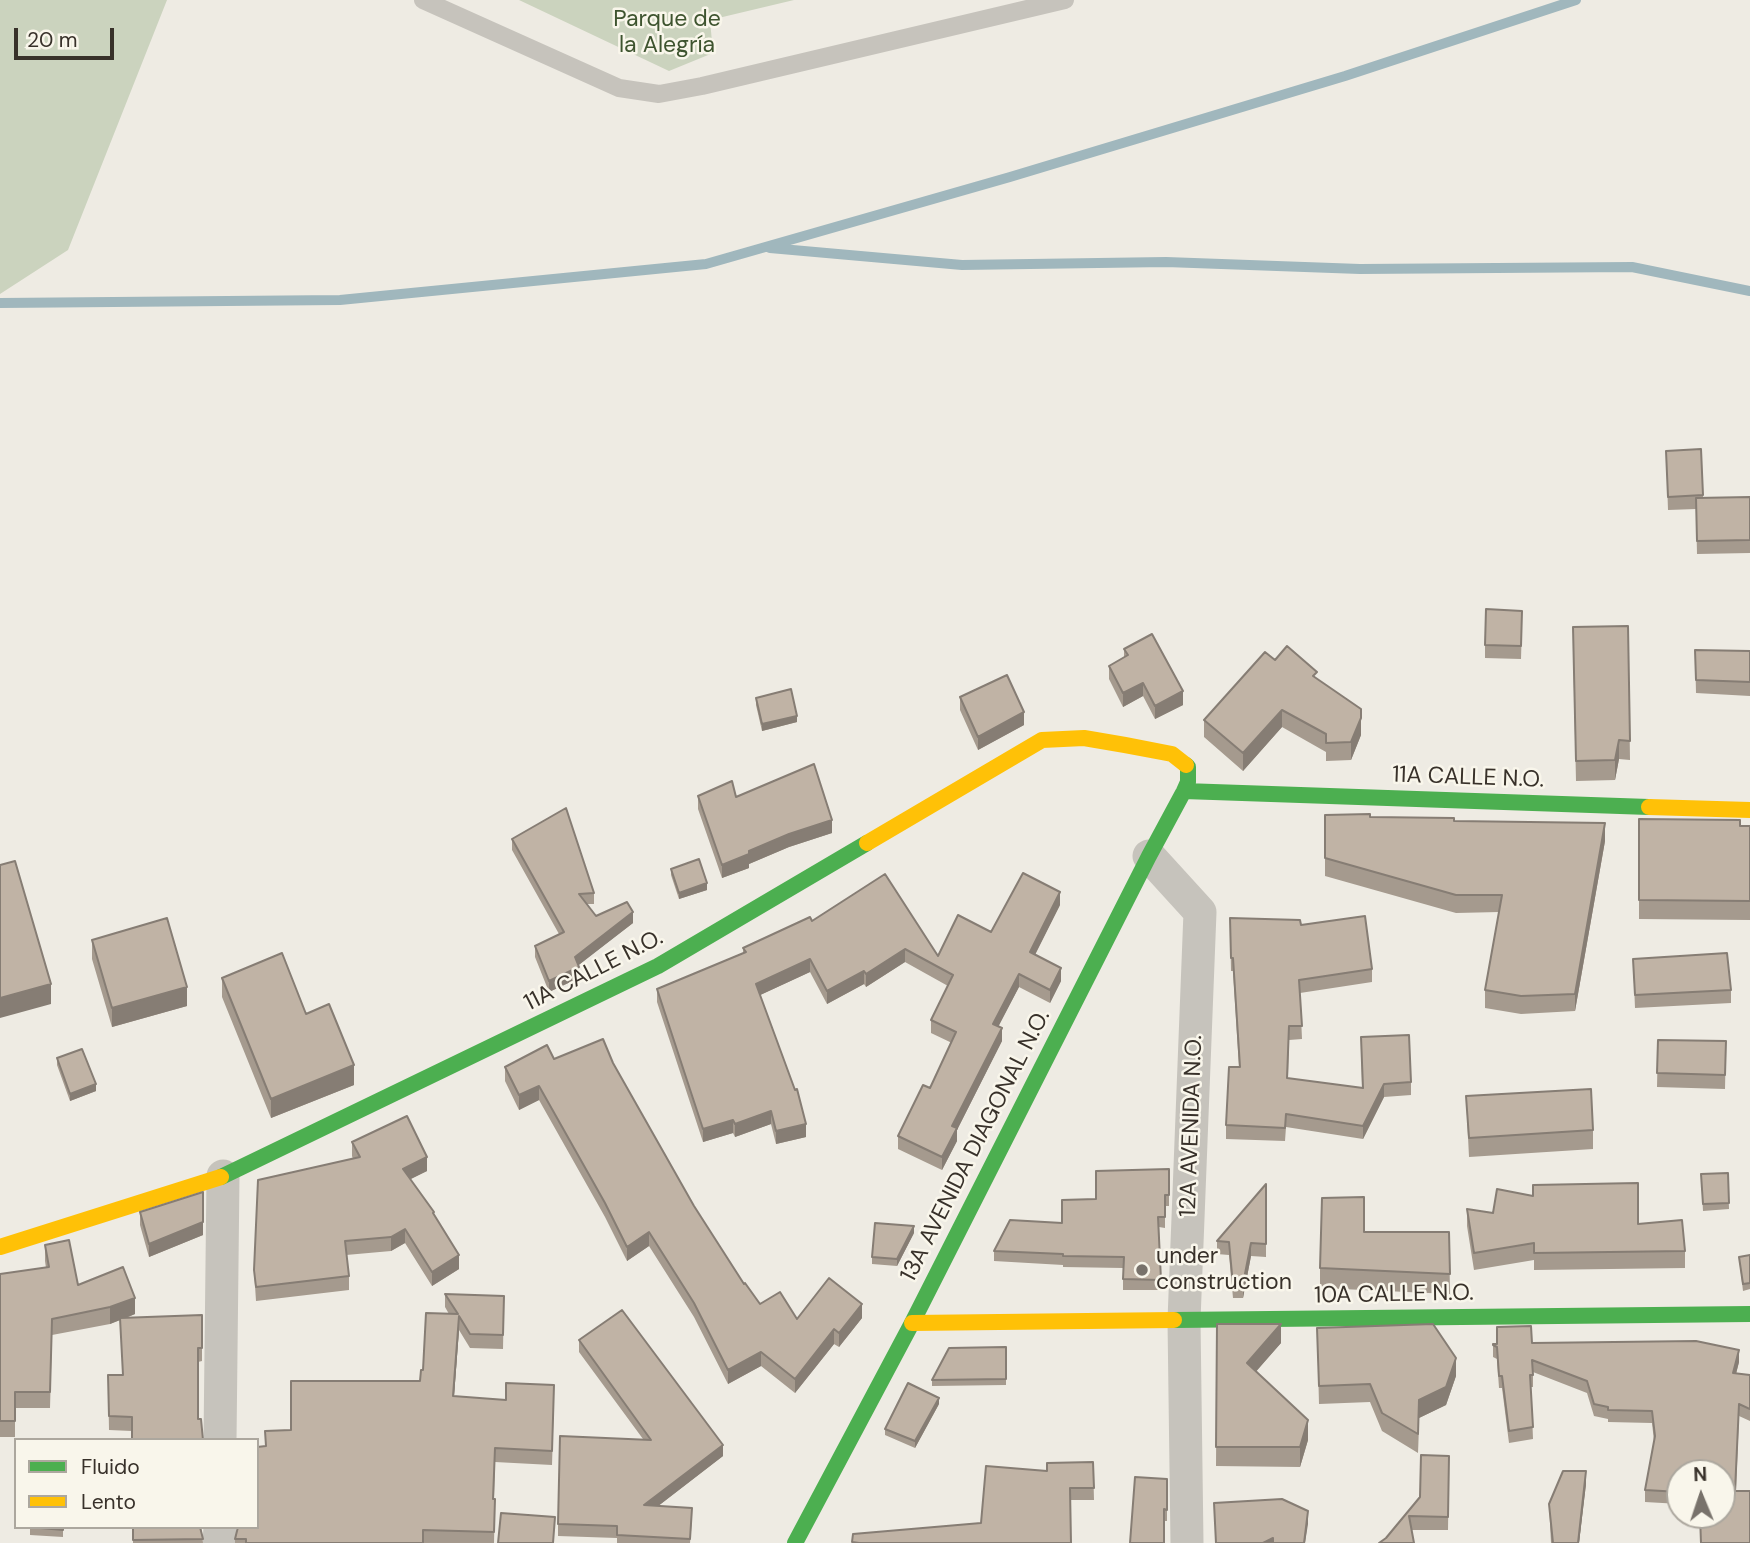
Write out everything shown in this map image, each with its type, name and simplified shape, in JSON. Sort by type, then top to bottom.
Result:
[{"type":"street","name":"11A CALLE N.O.","points":[[0,1247],[223,1176],[658,966],[1042,740],[1084,738],[1125,745],[1172,754],[1188,767]]},
{"type":"street","name":"13A AVENIDA DIAGONAL N.O.","points":[[795,1543],[912,1323],[1184,791],[1188,782],[1188,767]]},
{"type":"street","name":"11A CALLE N.O.","points":[[1184,791],[1750,810]]},
{"type":"street","name":"12A AVENIDA N.O.","points":[[1149,856],[1200,912],[1184,1320],[1187,1543]]},
{"type":"street","points":[[220,1438],[223,1176]]},
{"type":"street","name":"10A CALLE N.O.","points":[[912,1323],[1750,1314]]},
{"type":"lane","points":[[424,0],[620,88],[659,94],[1065,0]]},
{"type":"green space","points":[[0,0],[167,0],[68,250],[0,294]]},
{"type":"green space","name":"Parque de la Alegría","points":[[519,0],[794,0],[710,20],[713,53],[669,71]]},
{"type":"building","points":[[1701,449],[1703,495],[1668,497],[1666,451]]},
{"type":"building","points":[[1750,497],[1750,540],[1697,541],[1696,498]]},
{"type":"building","points":[[1486,609],[1522,611],[1521,646],[1485,645]]},
{"type":"building","points":[[1628,626],[1630,741],[1619,740],[1615,760],[1576,761],[1573,627]]},
{"type":"building","points":[[1152,634],[1183,691],[1155,706],[1143,683],[1123,693],[1109,666],[1128,655],[1124,649]]},
{"type":"building","points":[[1287,646],[1317,672],[1313,676],[1361,709],[1361,718],[1351,742],[1326,743],[1326,734],[1282,710],[1243,753],[1204,720],[1265,652],[1275,660]]},
{"type":"building","points":[[1695,650],[1750,651],[1750,682],[1696,680]]},
{"type":"building","points":[[1007,675],[1024,712],[978,737],[960,697]]},
{"type":"building","points":[[791,689],[797,716],[762,724],[756,698]]},
{"type":"building","points":[[814,764],[832,820],[789,834],[722,865],[698,796],[732,781],[736,797]]},
{"type":"building","points":[[566,808],[594,893],[579,894],[596,916],[627,902],[633,912],[575,957],[579,967],[549,981],[535,946],[564,932],[512,839]]},
{"type":"building","points":[[1370,814],[1370,817],[1454,818],[1454,821],[1605,823],[1575,994],[1521,996],[1485,990],[1502,895],[1456,895],[1325,858],[1325,815]]},
{"type":"building","points":[[1639,819],[1740,820],[1740,826],[1750,826],[1750,901],[1639,900]]},
{"type":"building","points":[[699,859],[707,883],[679,893],[671,869]]},
{"type":"building","points":[[15,861],[51,984],[0,998],[0,865]]},
{"type":"building","points":[[1023,873],[1060,892],[1030,952],[1061,968],[1050,990],[1019,974],[993,1024],[1002,1028],[952,1126],[957,1128],[942,1157],[898,1136],[923,1085],[930,1088],[956,1032],[931,1020],[953,975],[905,949],[866,974],[864,971],[827,991],[810,959],[756,984],[795,1090],[797,1089],[806,1124],[776,1131],[771,1111],[735,1124],[733,1120],[703,1129],[657,989],[746,952],[743,948],[810,917],[812,921],[885,874],[938,956],[958,915],[991,932]]},
{"type":"building","points":[[1365,916],[1372,969],[1299,980],[1302,1026],[1289,1026],[1287,1078],[1363,1088],[1361,1037],[1409,1035],[1411,1082],[1384,1084],[1363,1126],[1286,1114],[1285,1128],[1226,1125],[1229,1067],[1240,1067],[1230,918],[1300,920],[1301,925]]},
{"type":"building","points":[[167,918],[187,987],[112,1008],[92,940]]},
{"type":"building","points":[[282,953],[306,1014],[329,1004],[354,1065],[271,1099],[222,978]]},
{"type":"building","points":[[1727,953],[1731,990],[1635,995],[1633,959]]},
{"type":"building","points":[[603,1039],[613,1063],[694,1206],[760,1304],[780,1292],[797,1319],[829,1278],[862,1304],[839,1333],[834,1329],[795,1379],[761,1352],[728,1370],[694,1303],[649,1232],[627,1247],[539,1086],[519,1095],[505,1067],[547,1045],[554,1059]]},
{"type":"building","points":[[1658,1040],[1726,1041],[1725,1075],[1657,1073]]},
{"type":"building","points":[[82,1049],[96,1084],[70,1094],[57,1058]]},
{"type":"building","points":[[1591,1089],[1593,1130],[1469,1138],[1466,1096]]},
{"type":"building","points":[[407,1116],[427,1157],[403,1169],[434,1212],[459,1255],[432,1272],[405,1229],[391,1237],[345,1241],[349,1276],[256,1287],[254,1270],[258,1180],[360,1157],[352,1142]]},
{"type":"building","points":[[1169,1169],[1169,1195],[1165,1195],[1165,1217],[1158,1217],[1161,1280],[1123,1279],[1124,1257],[994,1251],[1010,1220],[1062,1223],[1062,1200],[1096,1199],[1096,1171]]},
{"type":"building","points":[[1728,1173],[1729,1203],[1703,1204],[1701,1174]]},
{"type":"building","points":[[1638,1183],[1638,1224],[1682,1220],[1685,1251],[1534,1253],[1534,1243],[1474,1253],[1467,1209],[1493,1213],[1497,1189],[1533,1196],[1533,1185]]},
{"type":"building","points":[[1266,1184],[1266,1244],[1251,1243],[1243,1284],[1233,1285],[1229,1242],[1217,1241]]},
{"type":"building","points":[[203,1192],[203,1222],[149,1244],[140,1212]]},
{"type":"building","points":[[1364,1197],[1364,1232],[1449,1232],[1450,1274],[1320,1268],[1322,1198]]},
{"type":"building","points":[[875,1223],[914,1226],[897,1259],[872,1257]]},
{"type":"building","points":[[69,1240],[78,1285],[123,1267],[135,1298],[110,1307],[52,1319],[50,1392],[15,1392],[15,1421],[0,1421],[0,1274],[49,1267],[45,1245]]},
{"type":"building","points":[[1750,1255],[1750,1283],[1743,1284],[1739,1257]]},
{"type":"building","points":[[445,1294],[504,1296],[503,1335],[470,1334],[459,1316],[453,1396],[506,1400],[506,1383],[554,1385],[552,1451],[495,1448],[494,1532],[423,1530],[423,1543],[246,1543],[246,1539],[235,1539],[238,1529],[259,1529],[259,1447],[266,1446],[265,1431],[291,1430],[291,1381],[420,1381],[426,1313],[458,1314]]},
{"type":"building","points":[[622,1310],[723,1445],[644,1505],[692,1508],[690,1539],[617,1535],[617,1526],[558,1524],[560,1436],[651,1440],[579,1340]]},
{"type":"building","points":[[202,1315],[202,1348],[198,1348],[198,1419],[201,1419],[203,1438],[132,1438],[132,1417],[109,1416],[108,1375],[123,1375],[120,1318]]},
{"type":"building","points":[[1217,1324],[1281,1324],[1247,1363],[1308,1420],[1300,1447],[1216,1447]]},
{"type":"building","points":[[1433,1324],[1456,1358],[1446,1387],[1419,1400],[1418,1434],[1382,1413],[1370,1384],[1319,1386],[1317,1328]]},
{"type":"building","points":[[1531,1326],[1532,1343],[1696,1341],[1739,1350],[1733,1373],[1750,1375],[1750,1409],[1739,1404],[1736,1469],[1736,1459],[1666,1459],[1666,1491],[1645,1490],[1655,1436],[1652,1411],[1608,1410],[1608,1407],[1594,1404],[1587,1381],[1532,1360],[1533,1375],[1530,1375],[1533,1427],[1509,1431],[1502,1376],[1499,1376],[1497,1347],[1493,1345],[1497,1344],[1497,1327]]},
{"type":"building","points":[[1006,1347],[1006,1379],[932,1380],[949,1348]]},
{"type":"building","points":[[908,1383],[939,1398],[915,1441],[885,1429]]},
{"type":"building","points":[[1421,1455],[1449,1456],[1448,1517],[1409,1516],[1414,1543],[1379,1543],[1420,1497]]},
{"type":"building","points":[[1093,1462],[1094,1488],[1070,1488],[1071,1543],[852,1542],[853,1534],[981,1523],[986,1466],[1047,1471],[1047,1463]]},
{"type":"building","points":[[1563,1471],[1586,1471],[1578,1543],[1553,1543],[1549,1504]]},
{"type":"building","points":[[1135,1477],[1167,1479],[1164,1543],[1130,1543]]},
{"type":"building","points":[[1736,1491],[1750,1491],[1750,1543],[1701,1543],[1700,1529],[1736,1529]]},
{"type":"building","points":[[1282,1499],[1308,1511],[1304,1543],[1273,1543],[1273,1538],[1263,1543],[1216,1543],[1214,1503]]},
{"type":"building","points":[[501,1513],[555,1517],[553,1543],[498,1543]]},
{"type":"building","points":[[133,1529],[200,1529],[203,1539],[133,1540]]},
{"type":"waterway","points":[[0,303],[340,300],[706,264],[1010,177],[1345,76],[1576,0]]},
{"type":"waterway","points":[[770,248],[962,265],[1166,262],[1360,269],[1632,267],[1750,291]]},
{"type":"traffic: fast","points":[[795,1543],[912,1323],[1184,791],[1188,782],[1186,765]]},
{"type":"traffic: fast","points":[[1184,791],[1649,807]]},
{"type":"traffic: fast","points":[[221,1177],[658,966],[867,843]]},
{"type":"traffic: fast","points":[[1174,1320],[1750,1314]]},
{"type":"traffic: slow","points":[[867,843],[1042,740],[1084,738],[1125,745],[1172,754],[1186,765]]},
{"type":"traffic: slow","points":[[1649,807],[1750,810]]},
{"type":"traffic: slow","points":[[0,1247],[221,1177]]},
{"type":"traffic: slow","points":[[912,1323],[1174,1320]]},
{"type":"place","name":"under construction","points":[[1142,1270]]}]
